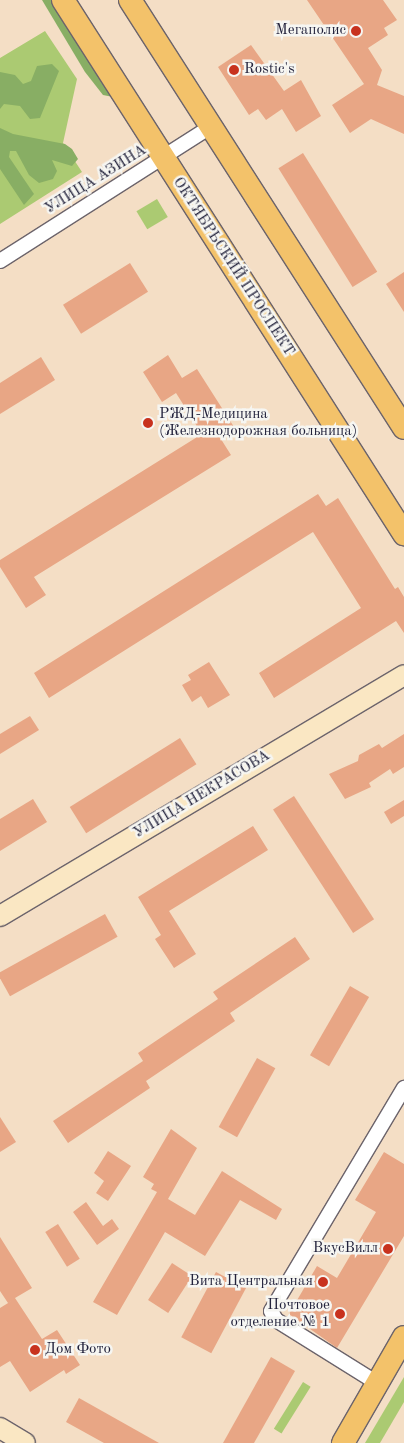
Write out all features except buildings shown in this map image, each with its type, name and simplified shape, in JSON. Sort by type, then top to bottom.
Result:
[{"type":"main road","name":"ОКТЯБРЬСКИЙ ПРОСПЕКТ","points":[[63,0],[404,534]]},
{"type":"main road","points":[[130,0],[404,428]]},
{"type":"main road","points":[[342,1443],[404,1337]]},
{"type":"street","name":"УЛИЦА АЗИНА","points":[[0,262],[210,127]]},
{"type":"street","name":"УЛИЦА НЕКРАСОВА","points":[[0,916],[404,675]]},
{"type":"street","points":[[377,1383],[276,1320],[271,1311],[404,1088]]},
{"type":"street","points":[[0,1428],[25,1443]]},
{"type":"green space","points":[[42,0],[56,0],[113,97],[103,95],[85,72]]},
{"type":"green space","points":[[45,31],[77,79],[63,143],[82,172],[0,224],[0,58]]},
{"type":"green space","points":[[52,64],[59,71],[40,118],[30,119],[20,106],[4,104],[0,109],[0,72],[15,75],[23,84],[31,81],[37,66]]},
{"type":"green space","points":[[0,128],[13,134],[65,144],[72,149],[78,159],[72,166],[52,160],[57,171],[53,179],[39,183],[29,175],[16,151],[10,151],[9,157],[34,194],[24,205],[0,169]]},
{"type":"green space","points":[[157,199],[168,217],[147,229],[136,211]]},
{"type":"green space","points":[[404,1377],[404,1402],[380,1443],[365,1443]]},
{"type":"green space","points":[[303,1382],[311,1387],[281,1433],[274,1429]]},
{"type":"place","name":"Мегаполис","points":[[356,31]]},
{"type":"place","name":"Rostiс's","points":[[234,70]]},
{"type":"place","name":"РЖД-Медицина (Железнодорожная больница)","points":[[148,423]]},
{"type":"place","name":"ВкусВилл","points":[[388,1249]]},
{"type":"place","name":"Вита Центральная","points":[[323,1282]]},
{"type":"place","name":"Почтовое отделение № 1","points":[[340,1314]]},
{"type":"place","name":"Дом Фото","points":[[35,1350]]}]
